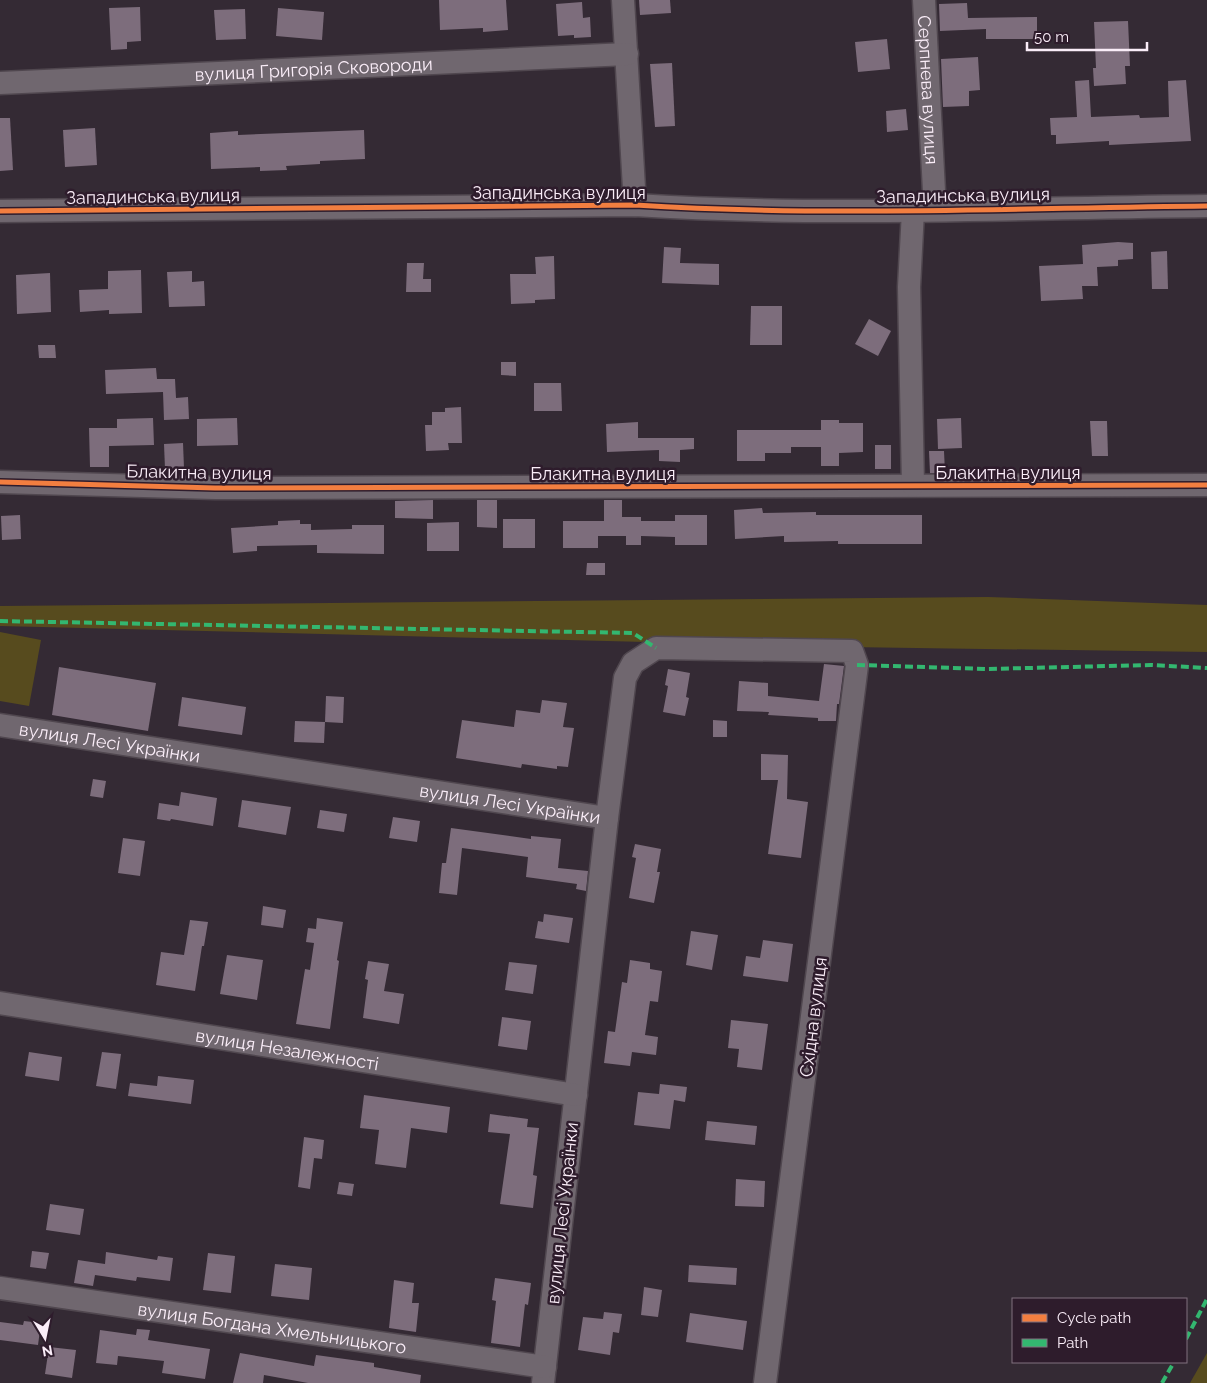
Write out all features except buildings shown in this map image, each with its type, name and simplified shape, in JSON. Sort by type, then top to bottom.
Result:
[{"type":"street","points":[[623,0],[635,205]]},
{"type":"street","name":"Серпнева вулиця","points":[[924,0],[935,210]]},
{"type":"street","name":"вулиця Григорія Сковороди","points":[[0,83],[627,54]]},
{"type":"street","name":"Западинська вулиця","points":[[0,211],[635,205],[705,209],[913,211],[1207,206]]},
{"type":"street","points":[[913,211],[909,287],[913,485]]},
{"type":"street","name":"Блакитна вулиця","points":[[0,482],[215,488],[1207,485]]},
{"type":"street","name":"Східна вулиця","points":[[607,818],[625,678],[633,663],[656,648],[852,651],[857,665],[765,1383]]},
{"type":"street","name":"вулиця Лесі Українки","points":[[0,725],[607,818],[544,1375]]},
{"type":"street","name":"вулиця Незалежності","points":[[0,1003],[576,1095]]},
{"type":"street","name":"вулиця Богдана Хмельницького","points":[[0,1288],[544,1375]]},
{"type":"shaded area","points":[[988,597],[1207,605],[1207,652],[847,647],[0,626],[0,606]]},
{"type":"shaded area","points":[[0,632],[41,640],[29,706],[0,701]]},
{"type":"shaded area","points":[[1207,1353],[1207,1383],[1190,1383]]},
{"type":"marked path","points":[[0,621],[633,633],[656,648]]},
{"type":"marked path","points":[[857,665],[987,669],[1151,665],[1207,668]]},
{"type":"marked path","points":[[1187,1337],[1207,1299]]},
{"type":"marked path","points":[[1162,1383],[1173,1363]]},
{"type":"cycle path","points":[[0,211],[635,205],[706,209],[849,211],[1207,206]]},
{"type":"cycle path","points":[[0,482],[215,488],[1207,485]]}]
